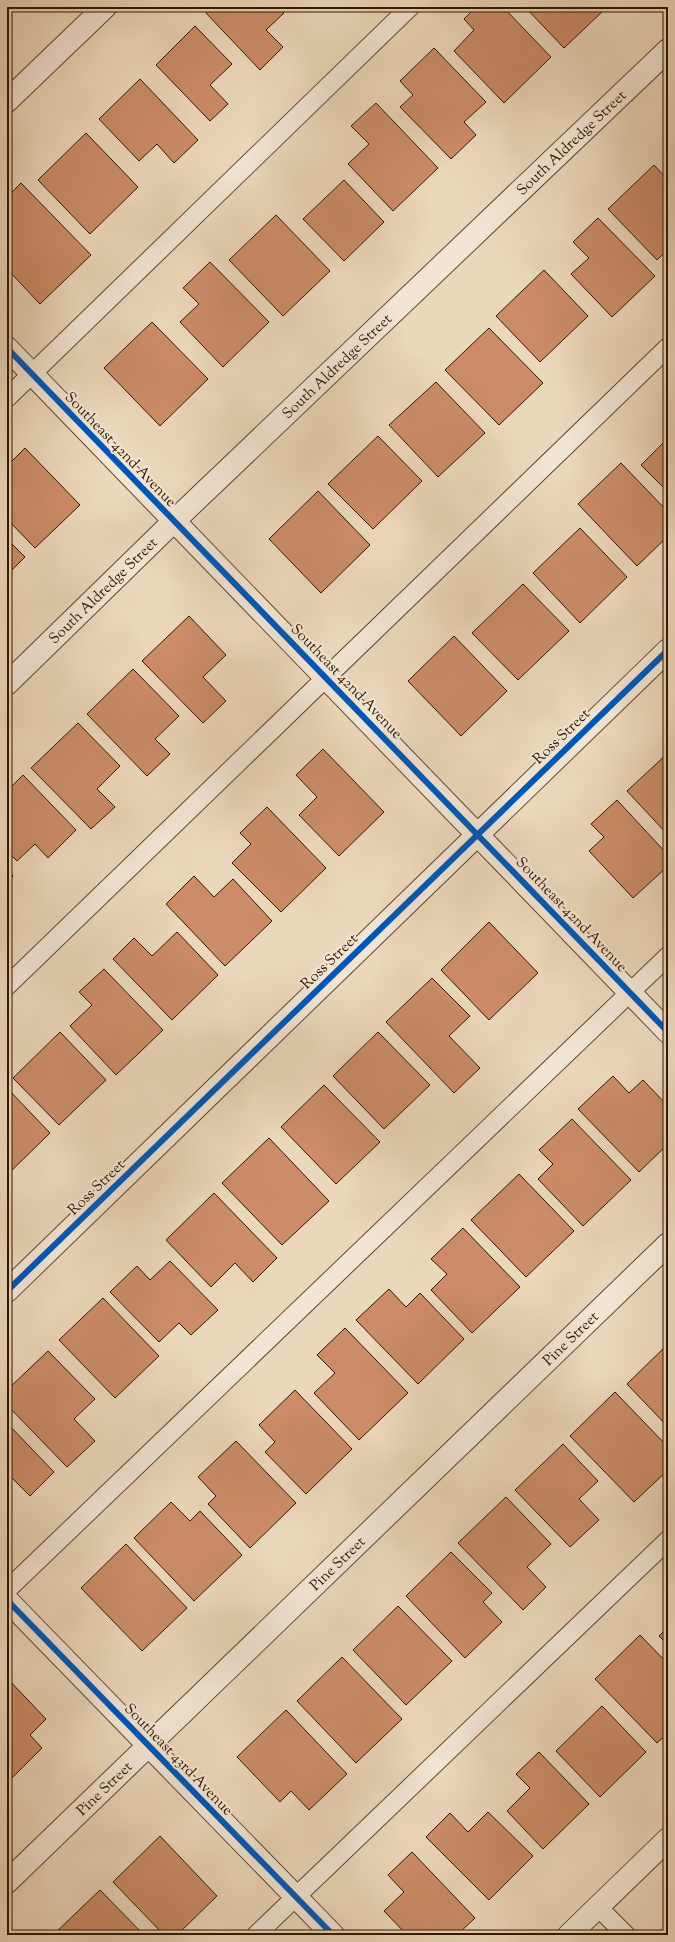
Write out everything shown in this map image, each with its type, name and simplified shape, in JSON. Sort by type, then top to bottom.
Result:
[{"type":"street","points":[[7,101],[105,7]]},
{"type":"street","name":"South Aldredge Street","points":[[7,684],[174,522],[668,50]]},
{"type":"street","name":"Southeast 42nd Avenue","points":[[7,348],[668,1032]]},
{"type":"street","name":"Ross Street","points":[[7,1291],[478,836],[668,650]]},
{"type":"street","name":"Pine Street","points":[[7,1882],[668,1244]]},
{"type":"street","name":"Southeast 43rd Avenue","points":[[7,1600],[333,1935]]},
{"type":"street","points":[[569,1935],[668,1839]]},
{"type":"lane","points":[[7,398],[410,7]]},
{"type":"lane","points":[[7,986],[668,347]]},
{"type":"lane","points":[[7,1590],[668,956]]},
{"type":"lane","points":[[256,1935],[668,1540]]},
{"type":"lane","points":[[598,1907],[626,1935]]},
{"type":"building","points":[[212,7],[278,7],[284,13],[266,30],[283,47],[260,70],[206,13]]},
{"type":"building","points":[[476,7],[503,7],[551,57],[504,103],[454,51],[474,30],[464,19]]},
{"type":"building","points":[[525,7],[601,7],[604,10],[564,48]]},
{"type":"building","points":[[195,26],[232,64],[210,85],[228,104],[210,121],[156,65]]},
{"type":"building","points":[[434,48],[486,102],[464,122],[476,135],[451,159],[400,107],[413,95],[400,81]]},
{"type":"building","points":[[140,79],[198,140],[174,163],[157,144],[139,161],[99,119]]},
{"type":"building","points":[[376,103],[438,168],[393,211],[348,164],[369,144],[351,126]]},
{"type":"building","points":[[86,133],[138,187],[90,234],[38,180]]},
{"type":"building","points":[[654,165],[668,180],[668,249],[657,260],[608,209]]},
{"type":"building","points":[[344,180],[384,222],[344,261],[303,219]]},
{"type":"building","points":[[21,183],[91,255],[40,304],[7,269],[7,197]]},
{"type":"building","points":[[276,215],[330,271],[283,316],[229,260]]},
{"type":"building","points":[[598,218],[655,276],[612,317],[571,274],[589,258],[573,242]]},
{"type":"building","points":[[210,262],[269,322],[223,367],[180,322],[199,304],[183,288]]},
{"type":"building","points":[[544,270],[588,316],[540,362],[496,316]]},
{"type":"building","points":[[152,322],[208,379],[160,426],[104,368]]},
{"type":"building","points":[[489,328],[543,383],[499,425],[445,370]]},
{"type":"building","points":[[436,382],[485,433],[438,477],[389,425]]},
{"type":"building","points":[[378,436],[422,481],[373,529],[328,484]]},
{"type":"building","points":[[668,438],[668,492],[641,465]]},
{"type":"building","points":[[25,448],[80,505],[35,548],[7,519],[7,466]]},
{"type":"building","points":[[621,463],[668,512],[668,536],[637,566],[578,504]]},
{"type":"building","points":[[318,491],[370,545],[321,593],[269,539]]},
{"type":"building","points":[[580,528],[627,577],[580,623],[533,573]]},
{"type":"building","points":[[7,539],[25,557],[7,575]]},
{"type":"building","points":[[523,584],[569,631],[518,680],[472,633]]},
{"type":"building","points":[[189,616],[226,655],[203,677],[226,701],[203,723],[142,661]]},
{"type":"building","points":[[454,636],[507,691],[461,736],[408,681]]},
{"type":"building","points":[[133,669],[179,716],[155,739],[170,754],[147,776],[87,714]]},
{"type":"building","points":[[78,723],[120,766],[97,789],[115,807],[91,829],[31,768]]},
{"type":"building","points":[[323,749],[384,812],[339,856],[299,815],[317,797],[296,775]]},
{"type":"building","points":[[668,753],[668,835],[627,791]]},
{"type":"building","points":[[23,775],[76,830],[48,858],[35,844],[17,861],[7,851],[7,791]]},
{"type":"building","points":[[617,800],[668,855],[668,866],[633,898],[589,851],[604,837],[591,824]]},
{"type":"building","points":[[267,807],[326,868],[281,912],[232,863],[251,844],[240,833]]},
{"type":"building","points":[[7,869],[13,876],[7,882]]},
{"type":"building","points":[[194,876],[214,897],[233,879],[272,921],[225,966],[166,904]]},
{"type":"building","points":[[489,922],[538,973],[489,1020],[441,970]]},
{"type":"building","points":[[177,932],[218,975],[172,1020],[113,959],[134,938],[152,956]]},
{"type":"building","points":[[104,969],[163,1030],[116,1075],[70,1026],[92,1005],[79,992]]},
{"type":"building","points":[[432,978],[470,1016],[449,1036],[480,1068],[454,1093],[386,1022]]},
{"type":"building","points":[[60,1032],[106,1080],[59,1125],[13,1078]]},
{"type":"building","points":[[378,1032],[430,1085],[384,1129],[333,1076]]},
{"type":"building","points":[[613,1076],[629,1093],[643,1080],[668,1106],[668,1144],[639,1172],[578,1109]]},
{"type":"building","points":[[324,1085],[380,1142],[336,1184],[281,1127]]},
{"type":"building","points":[[7,1088],[50,1133],[7,1175]]},
{"type":"building","points":[[572,1119],[631,1180],[583,1226],[538,1179],[553,1164],[539,1150]]},
{"type":"building","points":[[269,1138],[329,1201],[282,1245],[222,1183]]},
{"type":"building","points":[[519,1174],[574,1231],[526,1277],[471,1220]]},
{"type":"building","points":[[214,1193],[277,1258],[253,1282],[235,1263],[211,1287],[166,1240]]},
{"type":"building","points":[[463,1228],[520,1287],[472,1333],[431,1290],[447,1274],[431,1259]]},
{"type":"building","points":[[170,1261],[218,1310],[191,1335],[179,1323],[159,1342],[110,1292],[137,1266],[150,1280]]},
{"type":"building","points":[[389,1289],[406,1307],[420,1293],[464,1339],[418,1384],[356,1320]]},
{"type":"building","points":[[103,1298],[159,1356],[115,1398],[59,1340]]},
{"type":"building","points":[[345,1328],[408,1393],[359,1440],[314,1393],[335,1373],[317,1355]]},
{"type":"building","points":[[668,1344],[668,1427],[627,1384]]},
{"type":"building","points":[[48,1351],[95,1399],[74,1419],[95,1441],[67,1467],[7,1405],[7,1390]]},
{"type":"building","points":[[295,1390],[352,1449],[306,1494],[265,1452],[275,1442],[259,1425]]},
{"type":"building","points":[[615,1392],[668,1447],[668,1470],[634,1502],[570,1436]]},
{"type":"building","points":[[7,1423],[54,1472],[30,1496],[8,1474],[7,1475]]},
{"type":"building","points":[[236,1441],[296,1503],[250,1548],[208,1504],[216,1496],[198,1477]]},
{"type":"building","points":[[563,1444],[598,1481],[579,1499],[599,1520],[570,1547],[515,1490]]},
{"type":"building","points":[[506,1497],[551,1544],[527,1567],[546,1587],[523,1610],[458,1543]]},
{"type":"building","points":[[171,1502],[190,1521],[200,1511],[242,1555],[194,1601],[134,1538]]},
{"type":"building","points":[[126,1544],[187,1608],[142,1651],[81,1588]]},
{"type":"building","points":[[451,1552],[492,1593],[483,1602],[502,1622],[465,1658],[406,1596]]},
{"type":"building","points":[[398,1606],[452,1661],[406,1705],[353,1650]]},
{"type":"building","points":[[668,1627],[668,1645],[659,1636]]},
{"type":"building","points":[[640,1635],[668,1664],[668,1733],[657,1743],[595,1679]]},
{"type":"building","points":[[342,1657],[402,1719],[356,1763],[297,1701]]},
{"type":"building","points":[[7,1678],[46,1719],[30,1735],[42,1748],[9,1781],[7,1779]]},
{"type":"building","points":[[602,1706],[646,1752],[600,1797],[556,1751]]},
{"type":"building","points":[[286,1710],[347,1774],[309,1810],[291,1791],[280,1802],[237,1757]]},
{"type":"building","points":[[539,1752],[589,1804],[543,1849],[507,1811],[530,1788],[516,1774]]},
{"type":"building","points":[[488,1812],[533,1856],[489,1900],[426,1837],[450,1813],[468,1832]]},
{"type":"building","points":[[160,1836],[217,1896],[177,1935],[164,1935],[113,1882]]},
{"type":"building","points":[[412,1852],[475,1918],[457,1935],[407,1935],[384,1911],[404,1892],[388,1875]]},
{"type":"building","points":[[100,1890],[144,1935],[53,1935]]},
{"type":"cycle path","points":[[7,348],[668,1032]]},
{"type":"cycle path","points":[[7,1291],[668,650]]},
{"type":"cycle path","points":[[7,1600],[333,1935]]}]
